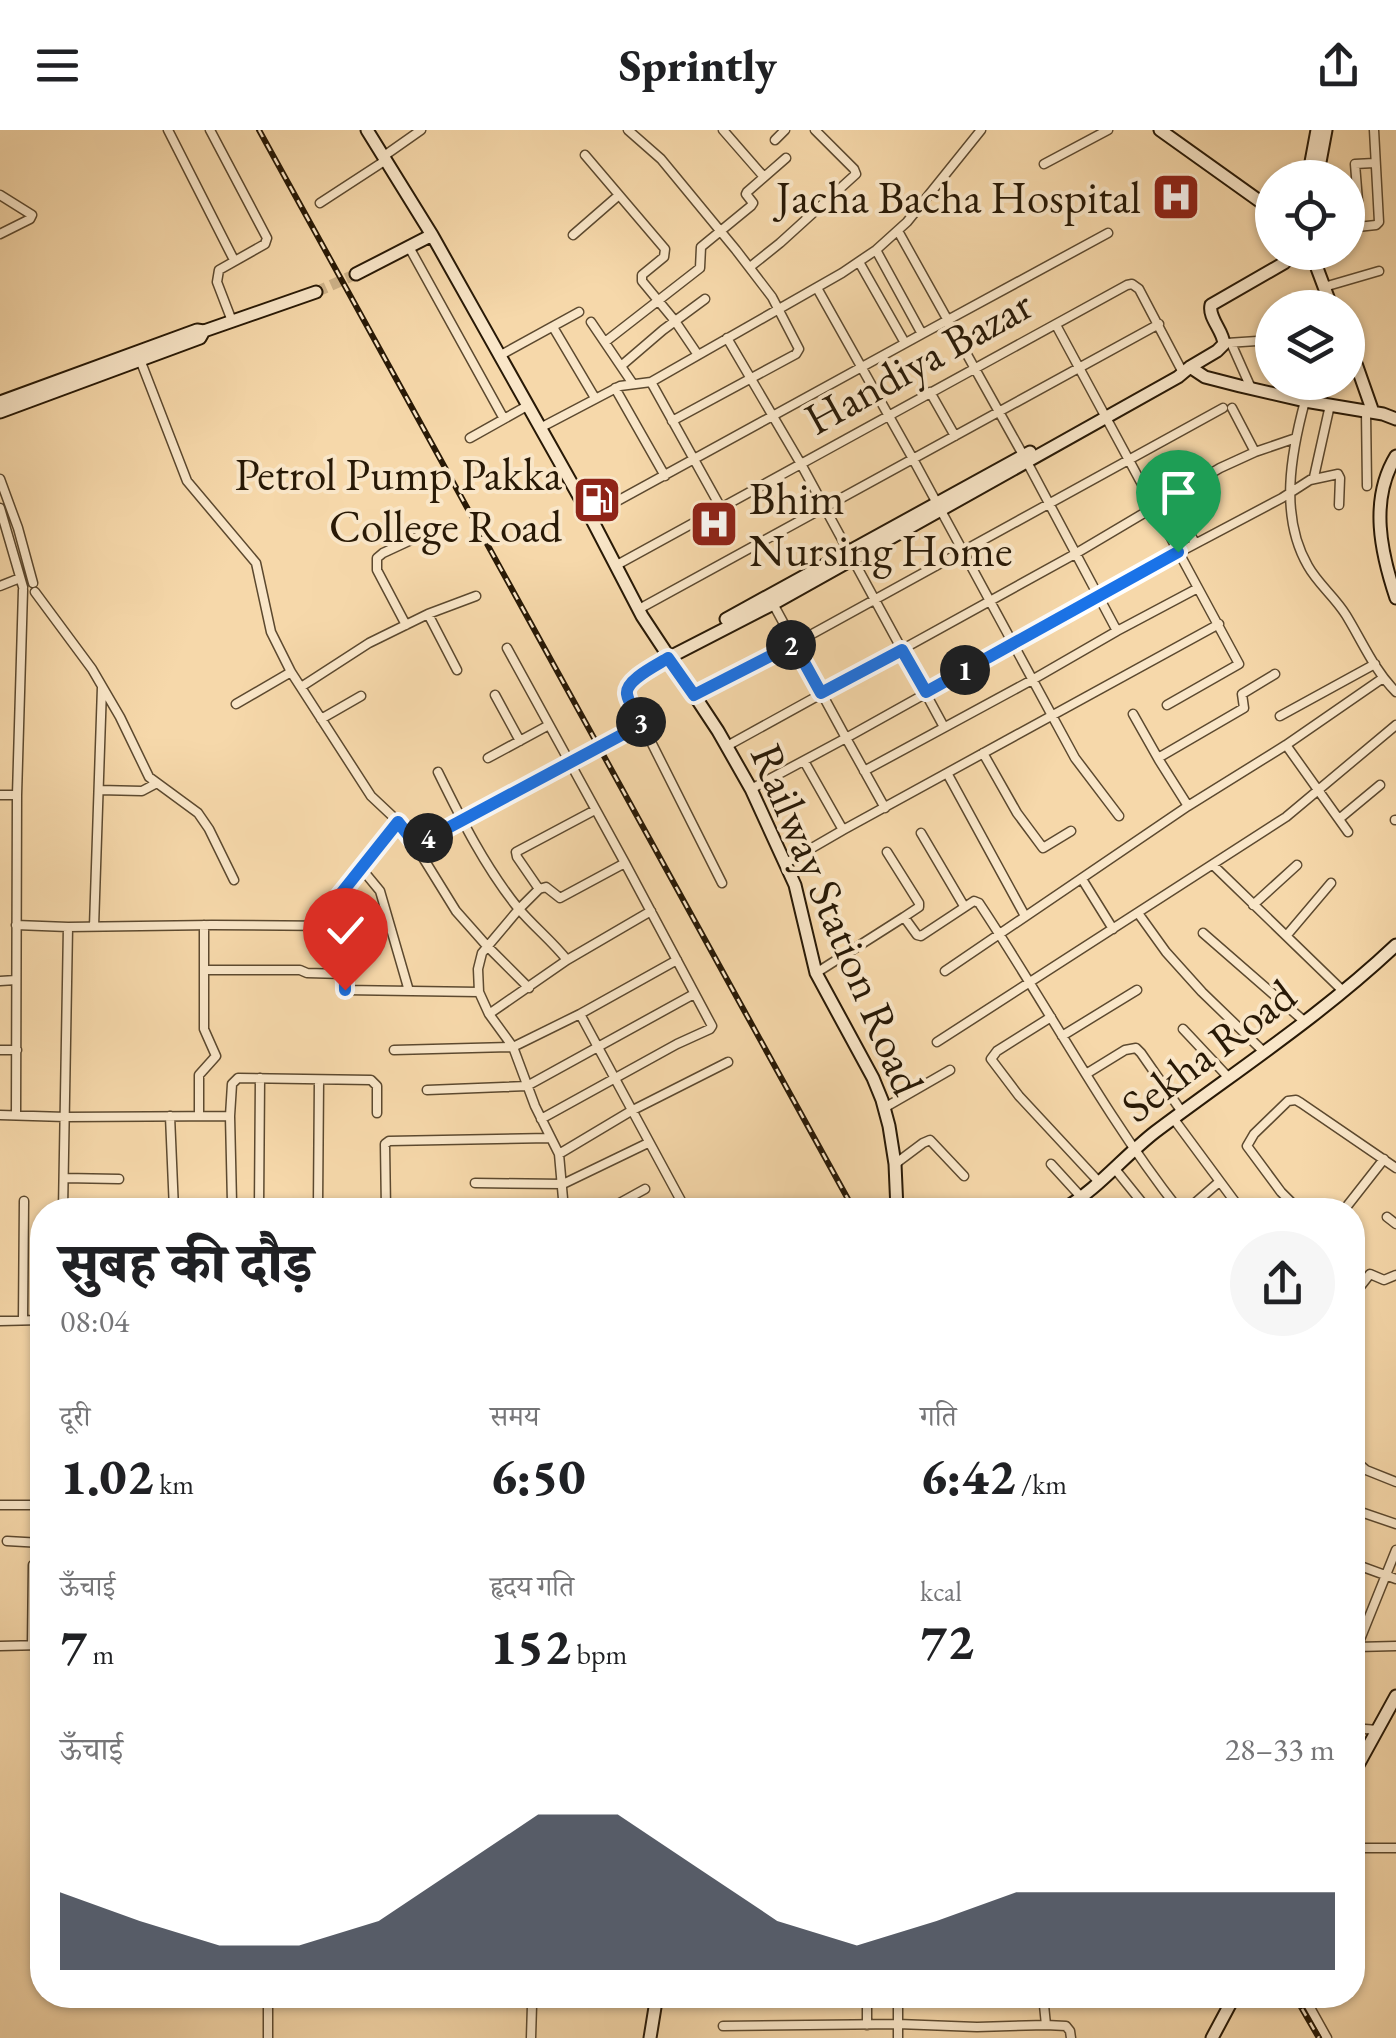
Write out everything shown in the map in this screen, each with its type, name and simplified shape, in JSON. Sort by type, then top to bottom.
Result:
[{"type":"street","points":[[168,130],[234,260]]},
{"type":"street","points":[[210,130],[268,238],[265,244],[222,267],[217,276],[232,321]]},
{"type":"street","points":[[367,130],[432,235],[615,566]]},
{"type":"street","points":[[320,204],[421,130]]},
{"type":"street","points":[[628,130],[661,160],[750,267],[780,309],[799,352],[672,420]]},
{"type":"street","points":[[723,130],[764,177]]},
{"type":"street","points":[[775,140],[785,130]]},
{"type":"street","points":[[750,267],[856,174],[815,130]]},
{"type":"street","points":[[540,428],[616,388],[651,382],[859,262],[898,231],[981,130]]},
{"type":"street","points":[[1044,164],[1108,130]]},
{"type":"street","points":[[1160,130],[1255,198]]},
{"type":"street","points":[[1311,160],[1317,130]]},
{"type":"street","points":[[1320,160],[1326,130]]},
{"type":"street","points":[[1365,226],[1379,222],[1374,130]]},
{"type":"street","points":[[585,156],[665,249],[664,257],[640,278],[698,355]]},
{"type":"street","points":[[605,342],[700,268],[699,250],[753,204],[746,193],[786,158]]},
{"type":"street","points":[[1365,164],[1374,163]]},
{"type":"street","points":[[0,195],[32,216],[0,234]]},
{"type":"street","points":[[573,235],[618,195]]},
{"type":"street","points":[[898,231],[1116,630]]},
{"type":"street","points":[[590,516],[1108,232]]},
{"type":"street","points":[[356,274],[432,235]]},
{"type":"street","points":[[408,246],[504,419]]},
{"type":"street","points":[[876,250],[922,334]]},
{"type":"street","points":[[859,262],[906,343]]},
{"type":"street","points":[[1251,388],[1210,313],[1211,305],[1272,270]]},
{"type":"street","points":[[1317,270],[1325,290]]},
{"type":"street","points":[[1324,287],[1379,271]]},
{"type":"street","name":"Handiya Bazar","points":[[615,566],[1127,284],[1139,289],[1159,324]]},
{"type":"street","points":[[817,288],[1075,758],[1119,816]]},
{"type":"street","points":[[0,402],[200,338],[204,331],[316,292]]},
{"type":"street","points":[[621,366],[706,299]]},
{"type":"street","points":[[499,356],[579,312]]},
{"type":"street","points":[[592,322],[633,384]]},
{"type":"street","points":[[639,609],[1159,324],[1186,368],[1205,377],[1396,419]]},
{"type":"street","points":[[1056,325],[1238,665],[1167,705]]},
{"type":"street","points":[[553,327],[595,398]]},
{"type":"street","points":[[727,338],[801,464],[944,727]]},
{"type":"street","points":[[722,883],[628,696],[627,688],[634,680],[667,655],[1228,344],[1255,342]]},
{"type":"street","points":[[0,412],[138,356]]},
{"type":"street","points":[[138,356],[187,481],[256,563],[271,632],[291,672],[371,796],[416,845],[447,898],[529,988]]},
{"type":"street","points":[[651,382],[721,508]]},
{"type":"street","points":[[616,388],[665,476]]},
{"type":"street","points":[[930,392],[956,436]]},
{"type":"street","points":[[1365,396],[1370,412],[1367,486]]},
{"type":"street","points":[[1306,401],[1292,458],[1292,521],[1310,570],[1346,615],[1382,678],[1396,692]]},
{"type":"street","points":[[1314,478],[1330,405]]},
{"type":"street","points":[[470,438],[527,406]]},
{"type":"street","points":[[694,695],[1227,408],[1255,452]]},
{"type":"street","points":[[726,746],[1075,554],[1220,468],[1296,438]]},
{"type":"street","points":[[1396,456],[1385,478],[1380,516],[1387,572],[1396,598]]},
{"type":"street","points":[[751,789],[1314,478],[1338,474],[1339,505]]},
{"type":"street","points":[[0,479],[34,587],[82,652],[150,776],[198,813],[234,880]]},
{"type":"street","points":[[1171,498],[1195,544]]},
{"type":"street","points":[[0,508],[22,585],[16,1116]]},
{"type":"street","points":[[406,625],[377,570],[376,558],[439,527]]},
{"type":"street","name":"Railway Station Road","points":[[615,566],[751,789],[786,863],[800,900],[816,973],[873,1078],[884,1108],[895,1164],[896,1198]]},
{"type":"street","points":[[22,585],[28,595],[34,587]]},
{"type":"street","points":[[0,586],[22,585]]},
{"type":"street","points":[[864,770],[1198,588]]},
{"type":"street","points":[[301,687],[369,644],[428,614],[476,596]]},
{"type":"street","points":[[771,600],[885,808]]},
{"type":"street","points":[[428,614],[457,670]]},
{"type":"street","points":[[786,863],[1219,624]]},
{"type":"street","points":[[507,648],[711,1028],[541,1119]]},
{"type":"street","points":[[1280,716],[1375,664]]},
{"type":"street","points":[[236,704],[291,672]]},
{"type":"street","points":[[1158,758],[1242,710],[1242,694],[1275,674]]},
{"type":"street","points":[[945,971],[1382,678]]},
{"type":"street","points":[[94,927],[102,686]]},
{"type":"street","points":[[495,695],[520,741]]},
{"type":"street","points":[[321,720],[361,696]]},
{"type":"street","points":[[1133,714],[1188,806]]},
{"type":"street","points":[[416,845],[642,724]]},
{"type":"street","points":[[488,758],[549,725]]},
{"type":"street","points":[[937,1042],[1286,817],[1396,726]]},
{"type":"street","points":[[1286,744],[1348,832]]},
{"type":"street","points":[[984,753],[1016,813],[1043,848],[1072,830]]},
{"type":"street","points":[[804,760],[843,830]]},
{"type":"street","points":[[438,772],[491,870],[519,909],[568,960]]},
{"type":"street","points":[[948,773],[1025,916]]},
{"type":"street","points":[[99,790],[142,791],[157,784]]},
{"type":"street","points":[[1340,819],[1380,785]]},
{"type":"street","points":[[0,795],[18,795]]},
{"type":"street","points":[[540,889],[516,853],[595,810]]},
{"type":"street","points":[[316,925],[398,822]]},
{"type":"street","points":[[921,833],[964,906]]},
{"type":"street","points":[[816,973],[919,907],[887,852]]},
{"type":"street","points":[[564,1198],[558,1154],[512,1047],[479,992],[478,964],[487,946],[540,889],[546,887],[563,897],[625,863]]},
{"type":"street","points":[[1252,905],[1296,865]]},
{"type":"street","points":[[1213,866],[1343,991]]},
{"type":"street","points":[[360,868],[380,891],[409,990]]},
{"type":"street","points":[[1082,879],[1113,929]]},
{"type":"street","points":[[1287,935],[1332,883]]},
{"type":"street","points":[[904,917],[922,936],[964,906],[979,903],[1098,1096],[1170,1198]]},
{"type":"street","points":[[489,1014],[568,960],[651,911]]},
{"type":"street","points":[[1138,913],[1172,960],[1264,1052]]},
{"type":"street","points":[[16,925],[338,926],[344,929],[345,990],[479,992]]},
{"type":"street","points":[[199,1116],[200,1072],[216,1058],[204,1029],[204,925]]},
{"type":"street","points":[[63,1198],[68,928]]},
{"type":"street","points":[[1204,932],[1304,1022]]},
{"type":"street","name":"Sekha Road","points":[[1082,1198],[1133,1149],[1304,1022],[1396,945]]},
{"type":"street","points":[[394,1050],[512,1047],[676,960]]},
{"type":"street","points":[[204,970],[344,974]]},
{"type":"street","points":[[0,981],[16,980]]},
{"type":"street","points":[[1062,1036],[1137,990]]},
{"type":"street","points":[[428,1090],[527,1086],[694,994]]},
{"type":"street","points":[[580,1014],[679,1198]]},
{"type":"street","points":[[1051,1016],[991,1059],[1019,1096],[1099,1182]]},
{"type":"street","points":[[1183,1029],[1228,1078]]},
{"type":"street","points":[[1086,1074],[1125,1050],[1136,1048],[1232,1198]]},
{"type":"street","points":[[0,1050],[17,1050]]},
{"type":"street","points":[[558,1154],[631,1111],[728,1062]]},
{"type":"street","points":[[884,1108],[950,1070]]},
{"type":"street","points":[[231,1198],[230,1116],[234,1082],[238,1078],[374,1082],[376,1113]]},
{"type":"street","points":[[258,1198],[260,1078]]},
{"type":"street","points":[[318,1080],[318,1198]]},
{"type":"street","points":[[1287,1198],[1247,1146],[1288,1101],[1301,1103],[1396,1168]]},
{"type":"street","points":[[0,1116],[230,1116]]},
{"type":"street","points":[[170,1116],[173,1198]]},
{"type":"street","points":[[386,1198],[387,1141],[550,1138]]},
{"type":"street","points":[[895,1164],[930,1140],[964,1176]]},
{"type":"street","points":[[475,1183],[563,1184],[648,1144]]},
{"type":"street","points":[[1353,1198],[1384,1159]]},
{"type":"street","points":[[1051,1164],[1082,1198]]},
{"type":"street","points":[[1115,1169],[1138,1198]]},
{"type":"street","points":[[64,1178],[119,1179]]},
{"type":"street","points":[[1201,1198],[1219,1182]]},
{"type":"street","points":[[632,1198],[645,1189]]},
{"type":"street","points":[[23,1320],[24,1202]]},
{"type":"street","points":[[1387,1217],[1396,1224]]},
{"type":"street","points":[[1365,1279],[1374,1274],[1384,1280],[1396,1275]]},
{"type":"street","points":[[0,1321],[30,1320]]},
{"type":"street","points":[[1365,1469],[1396,1482]]},
{"type":"street","points":[[0,1505],[30,1505]]},
{"type":"street","points":[[1365,1513],[1396,1524]]},
{"type":"street","points":[[7,1542],[30,1543]]},
{"type":"street","points":[[1365,1625],[1396,1550]]},
{"type":"street","points":[[1365,1568],[1396,1579]]},
{"type":"street","points":[[0,1646],[30,1646]]},
{"type":"street","points":[[1365,1647],[1396,1646]]},
{"type":"street","points":[[1365,1753],[1396,1696]]},
{"type":"street","points":[[1365,1729],[1378,1730]]},
{"type":"street","points":[[1365,1848],[1396,1848]]},
{"type":"street","points":[[268,2008],[268,2038]]},
{"type":"street","points":[[531,2038],[532,2008]]},
{"type":"street","points":[[650,2038],[655,2008]]},
{"type":"street","points":[[867,2008],[867,2025]]},
{"type":"street","points":[[898,2008],[898,2038]]},
{"type":"street","points":[[1044,2008],[1046,2025]]},
{"type":"street","points":[[1212,2038],[1228,2008]]},
{"type":"street","points":[[1311,2008],[1327,2038]]},
{"type":"street","points":[[723,2026],[1046,2025],[1068,2028],[1071,2038]]},
{"type":"tunnel","points":[[316,292],[356,274]]},
{"type":"railway","points":[[259,130],[847,1198]]},
{"type":"railway","points":[[1302,2008],[1319,2038]]},
{"type":"place","name":"Jacha Bacha Hospital","points":[[1176,197]]},
{"type":"place","name":"Petrol Pump Pakka College Road","points":[[597,500]]},
{"type":"place","name":"Bhim Nursing Home","points":[[714,524]]},
{"type":"route","points":[[345,990],[344,930],[316,925],[398,822],[416,845],[642,724],[627,688],[668,658],[694,695],[794,644],[821,693],[902,650],[926,692],[1178,552]]}]
